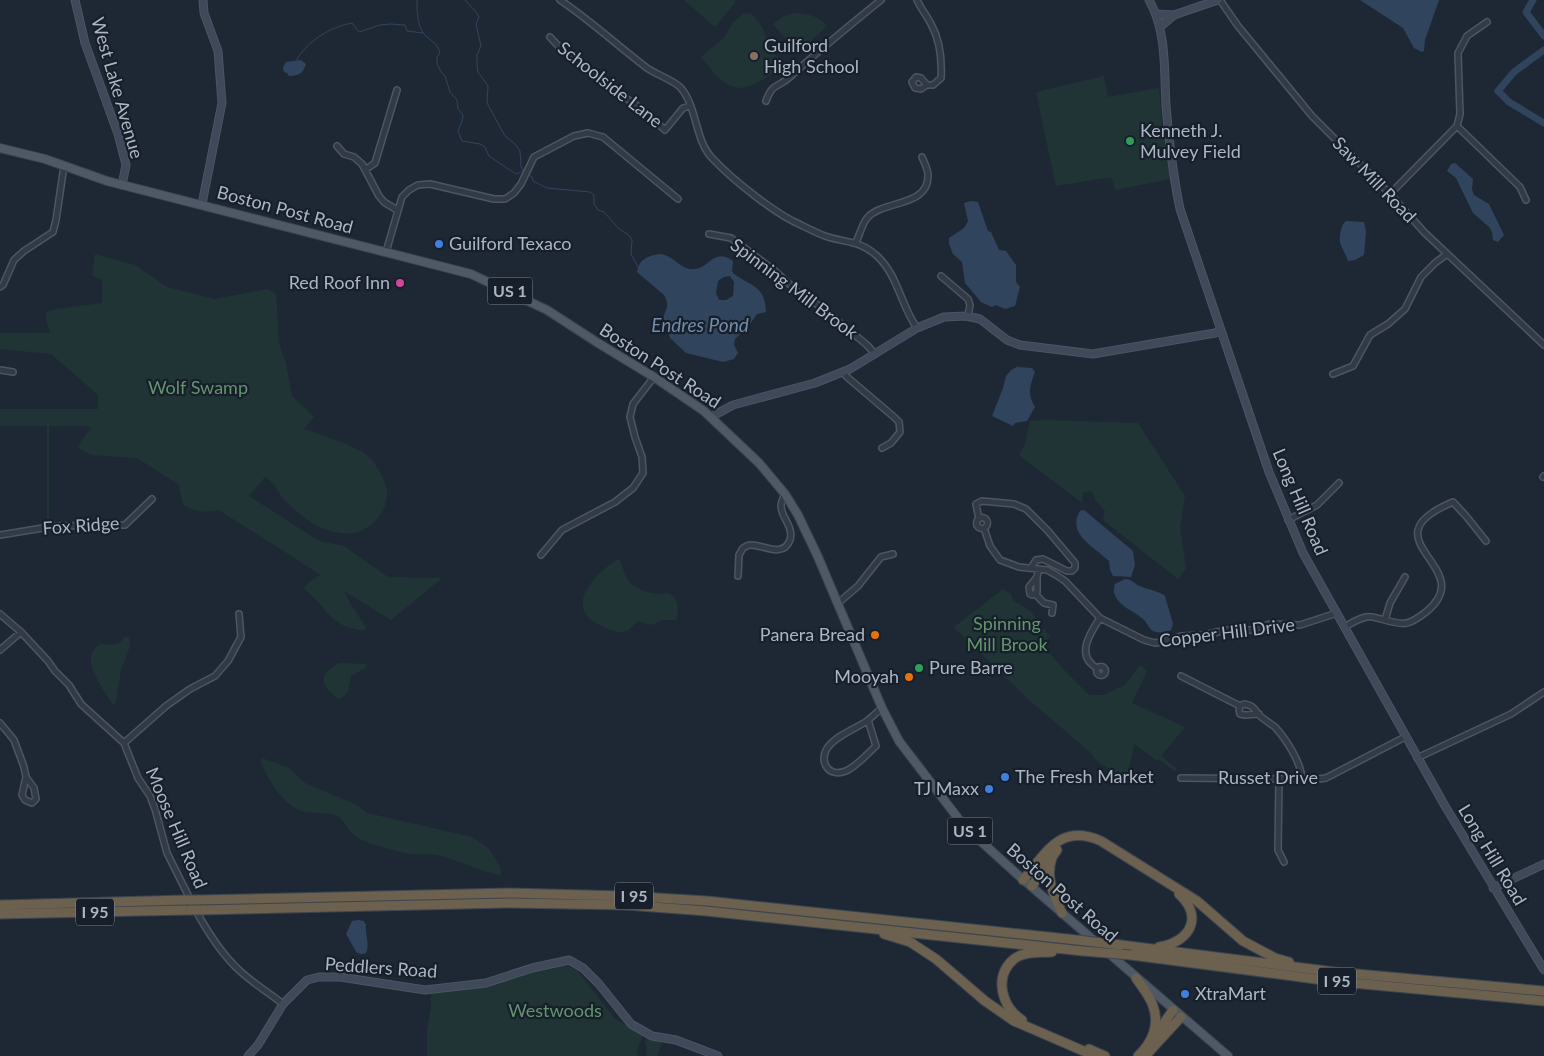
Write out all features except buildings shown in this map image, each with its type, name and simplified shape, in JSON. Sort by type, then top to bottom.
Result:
[{"type":"highway","points":[[1023,880],[1060,840],[1078,834],[1089,836],[1101,841],[1183,891],[1232,932],[1258,950],[1292,963],[1335,972]]},
{"type":"highway","points":[[1032,886],[1056,851],[1065,842],[1075,839],[1086,839],[1096,843],[1178,892],[1187,901],[1191,909],[1192,919],[1189,929],[1182,938],[1172,945],[1159,947],[1121,945]]},
{"type":"highway","points":[[1056,851],[1049,869],[1050,880],[1052,891],[1062,913]]},
{"type":"highway","name":"I 95","points":[[0,904],[509,893],[626,896],[707,901],[1121,945],[1335,972],[1544,991]]},
{"type":"highway","name":"I 95","points":[[0,914],[499,903],[626,905],[706,911],[1132,956],[1330,981],[1544,1001]]},
{"type":"highway","points":[[864,928],[910,942],[936,958],[985,1001],[1014,1021],[1095,1056]]},
{"type":"highway","points":[[1083,951],[1026,954],[1014,958],[1002,980],[1002,993],[1006,1005],[1021,1020],[1105,1056]]},
{"type":"highway","points":[[1136,978],[1153,1006],[1156,1020],[1155,1032],[1145,1053]]},
{"type":"highway","points":[[1145,1053],[1173,1010]]},
{"type":"highway","points":[[1138,1056],[1145,1053],[1181,1017]]},
{"type":"main road","name":"Boston Post Road","points":[[0,148],[25,153],[122,184],[456,269],[499,285],[548,310],[654,377],[711,417],[759,463],[785,494],[798,514],[882,708],[899,741],[964,826],[1023,880],[1228,1056]]},
{"type":"street","name":"West Lake Avenue","points":[[75,0],[85,43],[118,134],[126,164],[122,184]]},
{"type":"street","points":[[202,204],[222,103],[218,51],[204,13],[203,0]]},
{"type":"street","name":"Schoolside Lane","points":[[560,0],[648,69],[679,86],[690,106],[701,139],[711,158],[765,203],[798,224],[826,236],[856,242],[876,255],[887,267],[909,317],[918,328]]},
{"type":"street","points":[[766,101],[774,86],[789,78],[808,59],[881,0]]},
{"type":"street","points":[[917,0],[938,40],[942,65],[940,78],[933,85],[927,85]]},
{"type":"street","name":"Long Hill Road","points":[[1149,0],[1156,14],[1163,45],[1169,139],[1176,190],[1186,227],[1220,330],[1269,472],[1288,520],[1303,553],[1405,737],[1493,888],[1544,970]]},
{"type":"street","points":[[1156,14],[1174,15],[1219,0]]},
{"type":"street","name":"Saw Mill Road","points":[[1219,0],[1312,116],[1390,194],[1424,232],[1544,345]]},
{"type":"street","points":[[1160,27],[1174,15]]},
{"type":"street","points":[[1390,194],[1458,126],[1460,114],[1458,53],[1467,36],[1487,22]]},
{"type":"street","name":"Schoolside Lane","points":[[550,36],[564,51],[604,83],[636,105],[665,130],[683,108],[690,106]]},
{"type":"street","points":[[365,170],[374,163],[397,90]]},
{"type":"street","points":[[1458,126],[1520,187],[1526,200]]},
{"type":"street","points":[[386,252],[397,210],[402,197],[409,190],[430,184],[494,199],[505,198],[514,193],[521,184],[534,157],[574,136],[588,133],[603,137],[678,199]]},
{"type":"street","points":[[336,146],[344,154],[354,157],[362,164],[379,196],[384,202],[397,210]]},
{"type":"street","points":[[856,242],[867,218],[886,207],[915,198],[926,187],[928,175],[922,157]]},
{"type":"street","points":[[0,287],[14,260],[53,232],[64,166]]},
{"type":"street","name":"Spinning Mill Brook","points":[[709,234],[731,238],[775,271],[799,293],[821,307],[867,345],[875,354]]},
{"type":"street","points":[[1333,374],[1354,366],[1370,335],[1388,324],[1405,309],[1421,277],[1435,262],[1447,254]]},
{"type":"street","points":[[941,276],[968,299],[970,305],[968,316]]},
{"type":"street","points":[[711,417],[733,405],[789,391],[844,372],[918,328],[944,317],[968,316],[980,319],[1007,340],[1020,345],[1093,354],[1220,330]]},
{"type":"street","points":[[0,370],[13,372]]},
{"type":"street","points":[[844,372],[847,377],[899,422],[900,432],[891,443],[882,448]]},
{"type":"street","points":[[541,555],[562,530],[615,502],[633,488],[643,473],[642,457],[634,437],[630,417],[633,404],[654,377]]},
{"type":"street","points":[[1288,520],[1317,506],[1339,483]]},
{"type":"street","points":[[738,576],[739,555],[743,548],[753,545],[773,550],[783,548],[788,544],[791,538],[790,530],[781,508],[785,494]]},
{"type":"street","name":"Fox Ridge","points":[[0,535],[55,526],[125,525],[152,499]]},
{"type":"street","name":"Copper Hill Drive","points":[[1031,568],[1036,560],[1043,559],[1067,572],[1072,572],[1075,568],[1075,563],[1048,531],[1021,506],[982,501],[976,504],[979,519],[984,518],[988,521],[987,526],[984,528],[993,552],[1000,560],[1009,564],[1031,568],[1048,570],[1064,581],[1100,618],[1144,640],[1155,643],[1181,636],[1204,635],[1226,630],[1251,630],[1270,624],[1300,625],[1337,613]]},
{"type":"street","points":[[1345,627],[1366,617],[1401,625],[1408,624],[1434,605],[1442,590],[1441,576],[1423,552],[1418,539],[1419,525],[1434,510],[1453,502],[1486,541]]},
{"type":"street","points":[[837,604],[858,586],[881,556],[893,554]]},
{"type":"street","points":[[1040,569],[1028,590],[1044,603],[1053,605],[1052,613]]},
{"type":"street","points":[[1385,620],[1390,603],[1405,577]]},
{"type":"street","name":"Moose Hill Road","points":[[0,614],[21,632],[48,661],[69,685],[81,704],[124,743],[138,778],[156,809],[168,853],[182,885],[204,926],[220,950],[240,972],[284,1004]]},
{"type":"street","points":[[124,743],[166,706],[190,689],[215,676],[228,661],[241,637],[239,614]]},
{"type":"street","points":[[1097,668],[1088,662],[1086,647],[1091,631],[1100,618]]},
{"type":"street","points":[[0,650],[21,632]]},
{"type":"street","points":[[1181,676],[1240,706],[1249,704],[1255,707],[1259,714],[1283,738],[1298,764],[1302,779]]},
{"type":"street","points":[[1417,758],[1511,714],[1544,692]]},
{"type":"street","points":[[1240,706],[1240,714],[1259,714]]},
{"type":"street","points":[[868,720],[876,746],[847,770],[834,772],[828,768],[824,762],[824,756],[829,746],[868,720],[882,708]]},
{"type":"street","points":[[0,723],[14,740],[26,777],[34,788],[36,799],[32,803],[25,800],[22,795],[26,777]]},
{"type":"street","name":"Russet Drive","points":[[1182,778],[1326,778],[1405,737]]},
{"type":"street","points":[[1279,779],[1278,850],[1284,862]]},
{"type":"street","points":[[1493,888],[1544,864]]},
{"type":"street","name":"Peddlers Road","points":[[284,1004],[307,980],[319,976],[340,977],[425,990],[486,983],[532,968],[569,960],[588,973],[631,1024],[652,1036],[676,1040],[718,1056]]},
{"type":"street","points":[[248,1056],[258,1045],[284,1004]]},
{"type":"green space","points":[[684,0],[734,0],[736,2],[715,27]]},
{"type":"green space","points":[[744,13],[752,14],[762,27],[771,49],[785,66],[759,82],[740,88],[731,86],[723,81],[701,57],[725,37],[733,22]]},
{"type":"green space","points":[[794,13],[812,16],[827,26],[798,53],[773,24],[784,16]]},
{"type":"green space","points":[[1104,76],[1108,97],[1159,88],[1170,179],[1116,190],[1111,177],[1056,186],[1036,92]]},
{"type":"green space","name":"Wolf Swamp","points":[[95,254],[135,265],[167,287],[214,299],[268,289],[276,294],[279,344],[286,363],[292,396],[314,417],[304,429],[348,445],[370,458],[383,478],[387,498],[382,511],[373,523],[361,531],[349,533],[325,529],[307,520],[284,500],[272,482],[265,477],[249,496],[319,541],[344,546],[388,577],[442,578],[391,620],[344,591],[366,627],[364,630],[343,625],[335,621],[303,588],[321,575],[219,510],[201,511],[183,505],[179,485],[137,458],[92,455],[78,448],[91,428],[87,426],[49,426],[49,526],[47,526],[47,426],[0,426],[0,409],[98,409],[98,395],[51,354],[0,349],[0,333],[50,333],[46,312],[102,303],[102,279],[92,276]]},
{"type":"green space","points":[[1030,421],[1138,423],[1185,496],[1180,528],[1186,568],[1178,579],[1103,520],[1105,511],[1096,501],[1092,491],[1083,493],[1082,503],[1019,455],[1025,444]]},
{"type":"green space","points":[[619,559],[627,579],[634,586],[653,593],[667,593],[674,597],[678,609],[676,620],[664,620],[651,625],[639,621],[627,631],[616,632],[591,620],[585,612],[583,603],[589,585],[604,570]]},
{"type":"green space","name":"Spinning Mill Brook","points":[[1003,589],[1011,594],[1013,600],[1032,612],[1050,637],[1043,645],[1063,669],[1089,695],[1104,695],[1125,685],[1140,665],[1147,671],[1132,703],[1185,727],[1161,756],[1177,769],[1174,771],[1159,759],[1157,761],[1134,744],[1127,781],[1098,762],[1089,751],[1031,702],[954,627]]},
{"type":"green space","points":[[129,637],[130,646],[121,670],[116,701],[113,705],[94,672],[91,659],[92,653],[100,644],[116,644],[123,638]]},
{"type":"green space","points":[[339,663],[367,664],[365,668],[351,676],[346,693],[342,698],[338,699],[327,689],[324,676],[332,667]]},
{"type":"green space","points":[[262,758],[289,768],[305,783],[357,805],[367,813],[472,837],[488,848],[501,870],[501,875],[486,872],[439,855],[407,853],[375,845],[354,835],[341,819],[335,815],[305,812],[297,809],[284,799],[272,784],[261,762]]},
{"type":"green space","name":"Westwoods","points":[[565,965],[577,970],[615,1019],[662,1043],[657,1056],[646,1056],[646,1036],[643,1035],[636,1053],[638,1056],[427,1056],[427,1030],[431,1007],[431,993],[479,987],[539,969]]},
{"type":"water","points":[[1360,0],[1439,0],[1425,40],[1424,51],[1422,52],[1414,48],[1403,28]]},
{"type":"water","points":[[301,60],[306,64],[300,74],[289,76],[284,72],[283,67],[286,62]]},
{"type":"water","points":[[1455,163],[1473,179],[1472,189],[1474,195],[1489,204],[1504,235],[1498,242],[1493,240],[1489,227],[1473,213],[1456,178],[1447,171],[1451,164]]},
{"type":"water","points":[[978,202],[988,231],[991,232],[999,250],[1006,251],[1016,265],[1016,282],[1020,287],[1015,306],[1005,309],[996,305],[992,307],[981,302],[965,283],[962,262],[953,254],[949,238],[964,228],[968,221],[964,203]]},
{"type":"water","points":[[1346,221],[1364,222],[1366,232],[1364,255],[1355,260],[1348,261],[1340,240],[1343,224]]},
{"type":"water","name":"Endres Pond","points":[[659,254],[669,257],[689,269],[699,268],[717,257],[727,257],[733,261],[732,271],[734,274],[757,288],[760,292],[765,303],[766,312],[757,314],[735,339],[734,345],[738,353],[734,359],[723,362],[686,353],[670,338],[663,325],[667,307],[664,295],[637,272],[642,261]],"holes":[[[730,276],[734,282],[733,296],[726,300],[719,300],[716,293],[718,281]]]},
{"type":"water","points":[[1017,367],[1032,368],[1035,372],[1030,390],[1035,407],[1027,421],[1015,423],[1013,426],[992,416],[1006,376]]},
{"type":"water","points":[[1084,510],[1133,551],[1135,565],[1131,577],[1113,576],[1109,561],[1079,533],[1077,519],[1080,511]]},
{"type":"water","points":[[1125,579],[1165,596],[1173,624],[1171,630],[1158,632],[1150,629],[1142,618],[1120,603],[1114,594],[1114,587],[1115,584]]},
{"type":"water","points":[[352,921],[364,921],[366,925],[367,950],[366,953],[362,954],[357,953],[346,934]]},
{"type":"waterway","points":[[417,0],[420,27],[424,34],[439,49],[440,53],[437,57],[437,64],[445,76],[450,92],[457,100],[458,109],[463,115],[458,131],[462,141],[480,144],[485,147],[489,156],[516,174],[521,172]]},
{"type":"waterway","points":[[465,0],[479,17],[476,24],[481,46],[477,55],[477,65],[478,72],[488,86],[487,103],[505,136],[520,151],[523,172]]},
{"type":"waterway","points":[[1533,0],[1526,12],[1544,36]]},
{"type":"waterway","points":[[296,61],[306,47],[320,36],[352,23],[359,32],[380,25],[390,24],[405,25],[407,31],[423,33]]},
{"type":"waterway","points":[[1544,50],[1514,72],[1498,91],[1509,102],[1544,123]]},
{"type":"waterway","points":[[527,174],[532,177],[533,181],[547,188],[590,192],[594,195],[594,204],[598,210],[604,212],[619,229],[629,235],[632,240],[631,254],[638,267]]},
{"type":"place","name":"Guilford High School","points":[[754,56]]},
{"type":"place","name":"Kenneth J. Mulvey Field","points":[[1130,141]]},
{"type":"place","name":"Guilford Texaco","points":[[439,244]]},
{"type":"place","name":"Red Roof Inn","points":[[400,283]]},
{"type":"place","name":"Panera Bread","points":[[875,635]]},
{"type":"place","name":"Pure Barre","points":[[919,668]]},
{"type":"place","name":"Mooyah","points":[[909,677]]},
{"type":"place","name":"The Fresh Market","points":[[1005,777]]},
{"type":"place","name":"TJ Maxx","points":[[989,789]]},
{"type":"place","name":"XtraMart","points":[[1185,994]]}]
